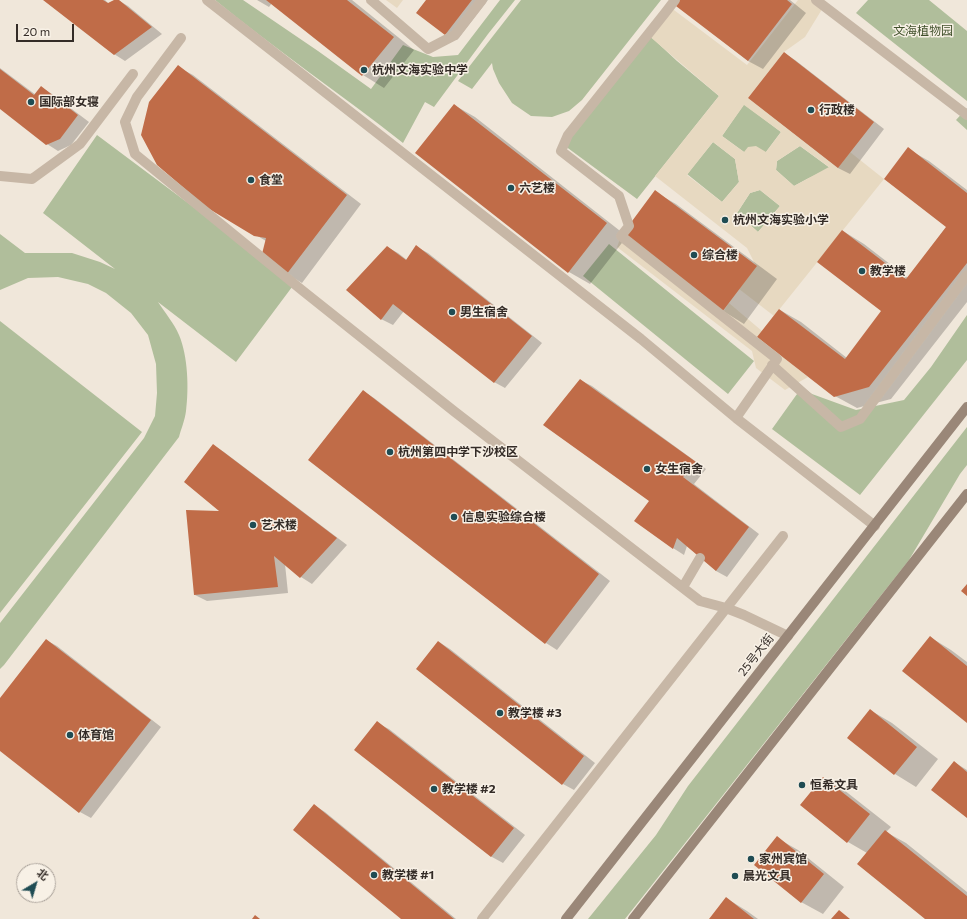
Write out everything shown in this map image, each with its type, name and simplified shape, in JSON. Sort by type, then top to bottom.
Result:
[{"type":"main road","name":"25号大街","points":[[566,919],[967,407]]},
{"type":"main road","points":[[633,919],[967,494]]},
{"type":"street","points":[[208,0],[641,339],[736,418],[874,526]]},
{"type":"street","points":[[371,0],[428,49],[455,36],[482,0]]},
{"type":"street","points":[[675,0],[568,135],[561,151],[619,196],[629,226],[621,236],[777,358],[736,418]]},
{"type":"street","points":[[816,0],[967,115]]},
{"type":"street","points":[[182,38],[137,97],[124,122],[135,154],[455,412],[700,601],[726,608],[744,615],[788,636]]},
{"type":"street","points":[[0,176],[32,179],[80,144],[133,74]]},
{"type":"street","points":[[772,365],[842,427],[860,419],[967,275]]},
{"type":"street","points":[[482,919],[783,536]]},
{"type":"street","points":[[683,587],[700,558]]},
{"type":"green space","points":[[215,0],[243,0],[371,89],[403,45],[433,57],[458,55],[500,0],[515,0],[434,107],[425,102],[403,143],[261,37]]},
{"type":"green space","points":[[521,0],[661,0],[582,100],[569,111],[552,117],[531,116],[512,103],[499,83],[492,63],[472,89],[458,81]]},
{"type":"green space","name":"文海植物园","points":[[868,0],[929,0],[967,31],[967,101],[856,13]]},
{"type":"green space","points":[[648,34],[677,61],[719,96],[637,199],[561,143]]},
{"type":"green space","points":[[744,104],[781,132],[766,152],[744,152],[722,136]]},
{"type":"green space","points":[[967,108],[967,130],[956,120]]},
{"type":"green space","points":[[97,135],[295,283],[236,362],[158,302],[179,335],[186,362],[187,402],[185,418],[179,437],[0,669],[0,623],[144,438],[155,416],[157,393],[156,364],[148,335],[131,313],[106,293],[88,284],[58,277],[28,278],[0,290],[0,234],[25,253],[72,253],[100,262],[115,269],[43,213]]},
{"type":"green space","points":[[713,142],[735,159],[739,182],[722,202],[687,174]]},
{"type":"green space","points":[[800,146],[830,168],[794,186],[776,170],[777,161]]},
{"type":"green space","points":[[760,190],[780,206],[758,232],[737,213],[750,193]]},
{"type":"green space","points":[[609,244],[754,361],[728,394],[583,276]]},
{"type":"green space","points":[[967,315],[967,360],[860,495],[772,429],[802,387],[812,394],[856,410],[904,400],[931,367]]},
{"type":"green space","points":[[0,321],[142,432],[0,613]]},
{"type":"green space","points":[[967,427],[967,465],[960,474],[909,560],[625,919],[588,919],[656,835],[688,786]]},
{"type":"shaded area","points":[[386,0],[403,0],[397,8]]},
{"type":"shaded area","points":[[798,0],[816,0],[824,6],[805,37],[784,52],[748,98],[838,168],[850,152],[884,179],[774,316],[739,289],[756,266],[747,248],[655,176],[719,96],[648,35],[670,7],[747,65]],"holes":[[[744,105],[781,132],[766,152],[756,146],[748,147],[744,152],[722,136]],[[713,142],[735,159],[739,182],[722,202],[687,175]],[[800,146],[829,167],[794,186],[776,170],[777,161]],[[760,190],[780,206],[758,232],[737,213],[750,193]]]},
{"type":"shaded area","points":[[621,236],[721,315],[729,303],[762,331],[758,337],[808,377],[785,390],[756,368],[752,351],[617,247]]},
{"type":"building","points":[[43,0],[103,0],[108,3],[114,0],[119,0],[152,27],[114,55]]},
{"type":"building","points":[[266,0],[347,0],[394,37],[362,76]]},
{"type":"building","points":[[426,0],[472,0],[445,35],[416,13]]},
{"type":"building","points":[[675,0],[787,0],[792,4],[748,61],[672,3]]},
{"type":"building","name":"行政楼","points":[[784,52],[874,122],[838,168],[748,98]]},
{"type":"building","name":"食堂","points":[[178,65],[347,195],[286,275],[262,254],[266,238],[254,236],[206,207],[157,165],[141,135],[149,102]]},
{"type":"building","name":"国际部女寝","points":[[0,69],[34,95],[41,86],[78,115],[60,139],[46,145],[0,109]]},
{"type":"building","name":"六艺楼","points":[[454,104],[607,223],[568,273],[415,153]]},
{"type":"building","name":"教学楼","points":[[908,147],[967,193],[967,263],[869,387],[834,397],[757,337],[779,309],[845,359],[881,311],[817,262],[842,230],[906,279],[946,227],[884,179]]},
{"type":"building","name":"综合楼","points":[[655,190],[757,266],[722,312],[621,236]]},
{"type":"building","name":"男生宿舍","points":[[416,245],[532,336],[494,383],[393,304],[381,320],[346,290],[387,246],[406,260]]},
{"type":"building","name":"女生宿舍","points":[[580,379],[696,462],[683,477],[749,527],[716,571],[677,538],[673,549],[634,521],[649,501],[543,425]]},
{"type":"building","name":"信息实验综合楼","points":[[363,390],[599,574],[545,644],[308,460]]},
{"type":"building","name":"艺术楼","points":[[213,444],[337,538],[300,578],[274,556],[278,587],[194,595],[186,510],[219,511],[184,482]]},
{"type":"building","points":[[967,584],[967,596],[961,591]]},
{"type":"building","points":[[930,636],[967,666],[967,723],[902,671]]},
{"type":"building","name":"体育馆","points":[[46,639],[151,720],[79,813],[0,751],[0,698]]},
{"type":"building","name":"教学楼 #3","points":[[438,641],[584,756],[562,785],[416,669]]},
{"type":"building","points":[[870,709],[917,747],[894,775],[847,738]]},
{"type":"building","name":"教学楼 #2","points":[[377,721],[514,828],[491,857],[354,750]]},
{"type":"building","points":[[954,761],[967,772],[967,818],[931,790]]},
{"type":"building","points":[[823,777],[870,814],[847,843],[800,805]]},
{"type":"building","name":"教学楼 #1","points":[[314,804],[454,919],[401,919],[293,830]]},
{"type":"building","points":[[885,830],[967,896],[967,919],[925,919],[857,864]]},
{"type":"building","points":[[777,836],[824,874],[801,903],[754,865]]},
{"type":"building","points":[[726,897],[754,919],[709,919]]},
{"type":"building","points":[[839,910],[850,919],[831,919]]},
{"type":"building","points":[[255,915],[260,919],[252,919]]},
{"type":"place","name":"杭州文海实验中学","points":[[364,70]]},
{"type":"place","name":"国际部女寝","points":[[31,102]]},
{"type":"place","name":"行政楼","points":[[811,110]]},
{"type":"place","name":"食堂","points":[[251,180]]},
{"type":"place","name":"六艺楼","points":[[511,188]]},
{"type":"place","name":"杭州文海实验小学","points":[[725,220]]},
{"type":"place","name":"综合楼","points":[[694,255]]},
{"type":"place","name":"教学楼","points":[[862,271]]},
{"type":"place","name":"男生宿舍","points":[[452,312]]},
{"type":"place","name":"杭州第四中学下沙校区","points":[[390,452]]},
{"type":"place","name":"女生宿舍","points":[[647,469]]},
{"type":"place","name":"信息实验综合楼","points":[[454,517]]},
{"type":"place","name":"艺术楼","points":[[253,525]]},
{"type":"place","name":"教学楼 #3","points":[[500,713]]},
{"type":"place","name":"体育馆","points":[[70,735]]},
{"type":"place","name":"恒希文具","points":[[802,785]]},
{"type":"place","name":"教学楼 #2","points":[[434,789]]},
{"type":"place","name":"家州宾馆","points":[[751,859]]},
{"type":"place","name":"教学楼 #1","points":[[374,875]]},
{"type":"place","name":"晨光文具","points":[[735,876]]}]
